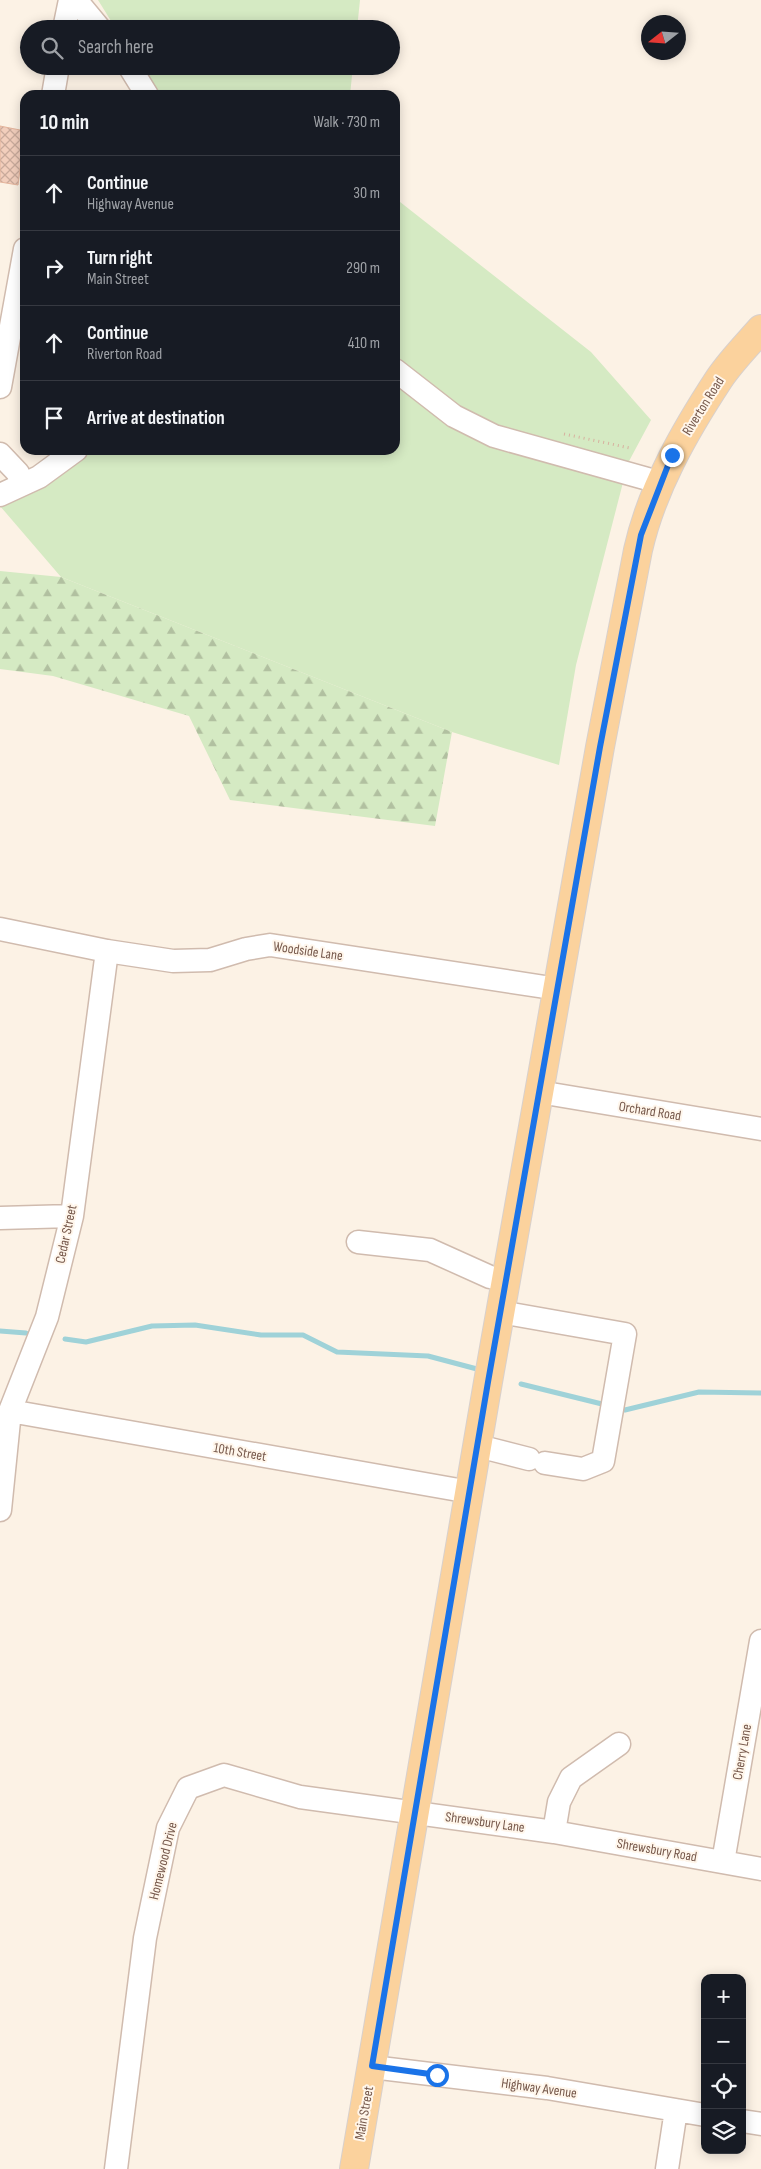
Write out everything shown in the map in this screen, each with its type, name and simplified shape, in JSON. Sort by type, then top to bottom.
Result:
[{"type":"main road","name":"Riverton Road","points":[[485,1405],[601,738],[641,535],[672,455],[720,377],[761,329]]},
{"type":"main road","name":"Main Street","points":[[354,2169],[485,1405]]},
{"type":"street","points":[[66,20],[70,0]]},
{"type":"street","points":[[76,0],[93,20]]},
{"type":"street","points":[[54,90],[56,75]]},
{"type":"street","points":[[135,75],[144,90]]},
{"type":"street","points":[[0,387],[20,277]]},
{"type":"street","points":[[400,374],[454,416],[494,436],[662,483]]},
{"type":"street","points":[[0,454],[18,473],[22,485]]},
{"type":"street","points":[[0,495],[39,477],[69,455]]},
{"type":"street","name":"Woodside Lane","points":[[0,929],[107,951],[173,961],[210,960],[246,949],[270,945],[558,989]]},
{"type":"street","name":"Cedar Street","points":[[0,1510],[10,1411],[47,1317],[72,1216],[107,951]]},
{"type":"street","name":"Orchard Road","points":[[539,1092],[761,1129]]},
{"type":"street","points":[[0,1218],[72,1216]]},
{"type":"street","points":[[358,1242],[430,1250],[490,1277],[506,1280]]},
{"type":"street","points":[[478,1446],[537,1461],[583,1469],[603,1461],[625,1334],[500,1312]]},
{"type":"street","name":"10th Street","points":[[10,1411],[470,1492]]},
{"type":"street","name":"Cherry Lane","points":[[722,1862],[761,1642]]},
{"type":"street","points":[[554,1832],[560,1802],[572,1778],[619,1744]]},
{"type":"street","name":"Homewood Drive","points":[[116,2169],[145,1938],[168,1828],[188,1788],[224,1775],[300,1797],[415,1812]]},
{"type":"street","name":"Shrewsbury Lane","points":[[415,1812],[554,1832]]},
{"type":"street","name":"Shrewsbury Road","points":[[554,1832],[761,1869]]},
{"type":"street","name":"Highway Avenue","points":[[372,2066],[547,2088],[701,2114]]},
{"type":"street","points":[[666,2169],[676,2110]]},
{"type":"street","points":[[746,2122],[761,2124]]},
{"type":"path","points":[[564,434],[630,448]]},
{"type":"green space","points":[[98,0],[360,0],[358,20],[110,20]]},
{"type":"green space","points":[[146,75],[352,75],[351,90],[155,90]]},
{"type":"green space","points":[[400,202],[591,352],[651,420],[628,463],[576,665],[559,765],[452,732],[61,577],[0,506],[0,503],[71,455],[400,455]]},
{"type":"green space","points":[[0,571],[61,577],[452,732],[435,826],[230,800],[189,716],[53,676],[0,669]]},
{"type":"building","points":[[0,126],[20,130],[20,170],[18,185],[0,182]]},
{"type":"waterway","points":[[65,1339],[86,1342],[152,1326],[195,1325],[261,1335],[303,1335],[337,1352],[428,1356],[477,1369]]},
{"type":"waterway","points":[[0,1331],[26,1333]]},
{"type":"waterway","points":[[521,1384],[606,1405]]},
{"type":"waterway","points":[[617,1408],[625,1410],[699,1392],[761,1393]]},
{"type":"route","points":[[437,2075],[372,2066],[488,1382],[600,747],[641,535],[672,455]]}]
